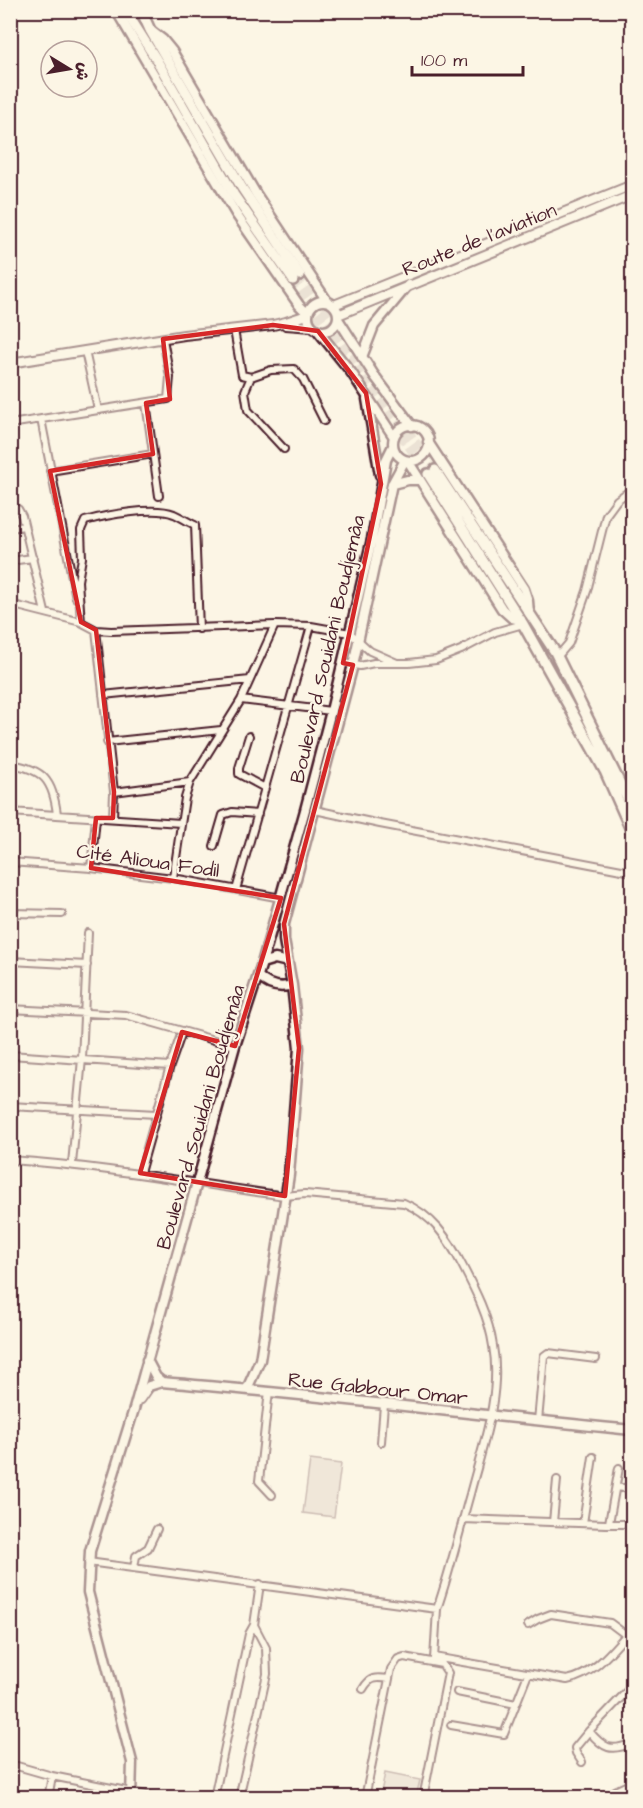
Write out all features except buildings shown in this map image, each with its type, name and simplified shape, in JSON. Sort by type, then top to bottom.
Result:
[{"type":"highway","points":[[125,10],[179,98],[234,195],[297,278],[150,30],[141,10]]},
{"type":"highway","points":[[428,474],[524,619],[605,771],[633,832]]},
{"type":"highway","points":[[524,619],[558,656],[633,808]]},
{"type":"main road","points":[[116,10],[236,214],[299,305],[308,314]]},
{"type":"main road","points":[[150,30],[172,51],[256,194],[330,303],[362,357],[412,426],[425,433],[428,442],[524,589],[528,601],[524,619]]},
{"type":"main road","points":[[362,357],[374,326],[408,285]]},
{"type":"main road","points":[[330,303],[316,302],[310,307],[308,319],[366,393],[394,441],[399,456],[428,474]]},
{"type":"main road","points":[[315,329],[326,332],[332,329],[338,317]]},
{"type":"main road","points":[[366,393],[381,484]]},
{"type":"main road","points":[[394,441],[404,427],[412,426]]},
{"type":"main road","name":"Boulevard Souidani Boudjemâa","points":[[132,1795],[132,1762],[88,1592],[88,1563],[134,1409],[234,1046],[281,898],[343,663],[375,524],[387,455],[394,441]]},
{"type":"main road","points":[[406,460],[421,458],[427,451],[428,442]]},
{"type":"main road","name":"Boulevard Souidani Boudjemâa","points":[[247,1389],[260,1360],[289,1175],[299,1048],[284,940],[284,924],[354,665],[392,484],[406,460]]},
{"type":"main road","points":[[392,484],[428,474]]},
{"type":"main road","points":[[262,963],[275,960],[288,962]]},
{"type":"main road","points":[[258,976],[271,985],[282,987],[292,985]]},
{"type":"main road","points":[[147,1360],[156,1377],[162,1382]]},
{"type":"main road","points":[[134,1409],[149,1386],[162,1382]]},
{"type":"main road","name":"Rue Gabbour Omar","points":[[162,1382],[269,1391],[490,1417],[633,1430]]},
{"type":"street","points":[[330,303],[633,185]]},
{"type":"street","name":"Route de l'aviation","points":[[338,317],[408,285],[633,195]]},
{"type":"street","points":[[10,363],[163,339],[273,325],[308,314]]},
{"type":"street","points":[[273,325],[315,329]]},
{"type":"street","points":[[234,330],[242,375],[251,377],[271,370],[294,369],[303,379],[324,421]]},
{"type":"street","points":[[10,424],[168,399],[170,377],[163,339]]},
{"type":"street","points":[[85,351],[98,410]]},
{"type":"street","points":[[251,377],[245,391],[248,410],[284,449]]},
{"type":"street","points":[[146,403],[159,496]]},
{"type":"street","points":[[41,418],[81,622]]},
{"type":"street","points":[[50,471],[153,454]]},
{"type":"street","points":[[558,656],[569,644],[584,601],[606,515],[617,500],[633,489]]},
{"type":"street","points":[[10,511],[18,509],[22,516],[45,612]]},
{"type":"street","points":[[81,622],[78,581],[82,558],[81,530],[85,521],[102,516],[141,511],[172,513],[195,525],[199,629]]},
{"type":"street","points":[[10,528],[24,526]]},
{"type":"street","points":[[10,561],[33,558]]},
{"type":"street","points":[[10,604],[81,622],[96,630],[126,632],[275,625],[311,626],[350,633],[374,654],[397,663]]},
{"type":"street","points":[[343,663],[354,665],[422,662],[442,658],[524,619]]},
{"type":"street","points":[[173,878],[190,782],[241,700],[275,625]]},
{"type":"street","points":[[236,890],[311,626]]},
{"type":"street","points":[[96,630],[114,792],[113,818]]},
{"type":"street","points":[[103,695],[250,680]]},
{"type":"street","points":[[241,700],[331,711]]},
{"type":"street","points":[[108,742],[221,730]]},
{"type":"street","points":[[249,736],[238,768],[239,774],[265,788]]},
{"type":"street","points":[[10,764],[28,768],[48,780],[57,814]]},
{"type":"street","points":[[114,792],[190,782]]},
{"type":"street","points":[[315,810],[633,872]]},
{"type":"street","points":[[10,812],[181,824]]},
{"type":"street","points":[[214,846],[223,815],[232,812],[258,814]]},
{"type":"street","points":[[92,868],[96,818]]},
{"type":"street","name":"Cité Alioua Fodil","points":[[10,862],[92,868],[173,878],[281,898]]},
{"type":"street","points":[[10,913],[62,914]]},
{"type":"street","points":[[72,1164],[82,1059],[88,933]]},
{"type":"street","points":[[10,961],[87,965]]},
{"type":"street","points":[[10,1009],[126,1015],[234,1046]]},
{"type":"street","points":[[140,1173],[182,1032]]},
{"type":"street","points":[[10,1055],[170,1066]]},
{"type":"street","points":[[10,1106],[156,1114]]},
{"type":"street","points":[[10,1160],[72,1164],[285,1196],[305,1194],[404,1203],[419,1209],[436,1223],[458,1257],[487,1320],[494,1347],[494,1364],[490,1417],[437,1609],[434,1660]]},
{"type":"street","points":[[538,1421],[544,1356],[548,1353],[596,1359]]},
{"type":"street","points":[[269,1391],[259,1481],[272,1495]]},
{"type":"street","points":[[381,1442],[384,1405]]},
{"type":"street","points":[[583,1523],[593,1457]]},
{"type":"street","points":[[606,1524],[609,1523],[619,1468]]},
{"type":"street","points":[[553,1522],[557,1480]]},
{"type":"street","points":[[616,1487],[633,1489]]},
{"type":"street","points":[[463,1519],[633,1524]]},
{"type":"street","points":[[134,1568],[136,1556],[148,1548],[157,1529]]},
{"type":"street","points":[[88,1563],[437,1609]]},
{"type":"street","points":[[214,1797],[249,1634],[254,1626],[260,1584]]},
{"type":"street","points":[[528,1625],[551,1614],[610,1623],[633,1641]]},
{"type":"street","points":[[240,1797],[267,1674],[266,1648],[254,1626]]},
{"type":"street","points":[[364,1797],[389,1679],[393,1663],[398,1659],[404,1657],[434,1660],[558,1679],[574,1678],[601,1662],[627,1635]]},
{"type":"street","points":[[423,1797],[448,1680],[446,1667],[434,1660]]},
{"type":"street","points":[[451,1725],[504,1734],[528,1674]]},
{"type":"street","points":[[363,1689],[368,1680],[372,1678],[389,1679]]},
{"type":"street","points":[[582,1762],[574,1748],[633,1686]]},
{"type":"street","points":[[457,1692],[516,1704]]},
{"type":"street","points":[[589,1731],[598,1741],[612,1748],[618,1749],[633,1743]]},
{"type":"street","points":[[10,1764],[132,1795],[161,1797]]},
{"type":"street","points":[[48,1797],[52,1776]]},
{"type":"street","points":[[615,1791],[633,1783]]},
{"type":"highlighted area","points":[[273,325],[318,331],[366,393],[381,484],[343,663],[353,665],[284,924],[299,1048],[285,1196],[140,1173],[182,1032],[235,1046],[281,898],[91,868],[96,818],[113,818],[114,792],[96,630],[81,622],[50,471],[153,454],[146,403],[170,399],[163,339]]},
{"type":"shaded area","points":[[310,1460],[341,1464],[334,1517],[303,1513]]},
{"type":"shaded area","points":[[385,1773],[420,1780],[416,1797],[380,1797]]},
{"type":"tunnel","points":[[300,275],[435,470]]},
{"type":"tunnel","points":[[293,280],[428,474]]}]
